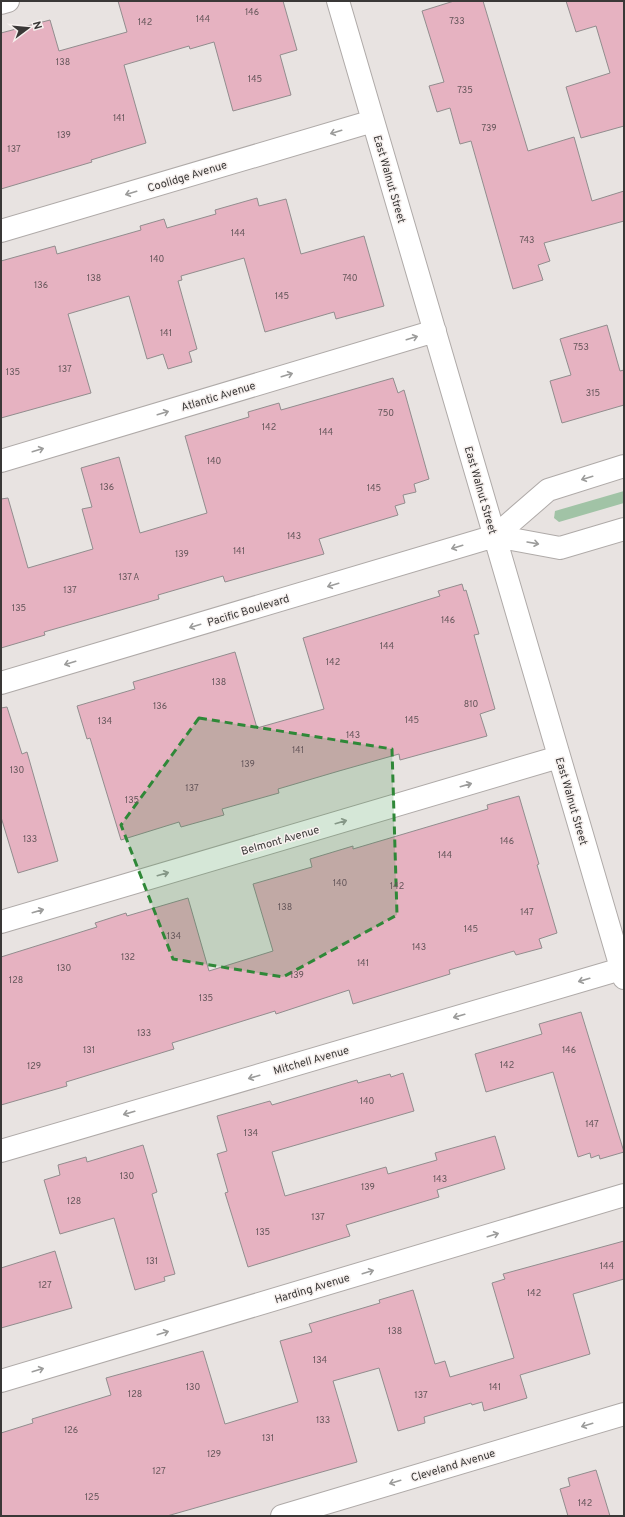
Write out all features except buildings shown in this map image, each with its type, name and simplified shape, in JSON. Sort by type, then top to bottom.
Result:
[{"type":"street","points":[[1,3],[8,1]]},
{"type":"street","name":"East Walnut Street","points":[[338,1],[623,973]]},
{"type":"street","name":"Coolidge Avenue","points":[[1,232],[373,121]]},
{"type":"street","name":"Atlantic Avenue","points":[[1,461],[435,331]]},
{"type":"street","name":"Pacific Boulevard","points":[[1,683],[494,536],[548,490],[624,466]]},
{"type":"street","name":"Pacific Boulevard","points":[[494,536],[560,548],[624,529]]},
{"type":"street","name":"Belmont Avenue","points":[[1,922],[560,757]]},
{"type":"street","name":"Mitchell Avenue","points":[[1,1151],[623,973]]},
{"type":"street","name":"Harding Avenue","points":[[1,1381],[624,1196]]},
{"type":"street","name":"Cleveland Avenue","points":[[282,1516],[624,1414]]},
{"type":"highlighted area","points":[[199,718],[392,749],[397,915],[283,977],[173,959],[121,825]]},
{"type":"green space","points":[[624,491],[624,503],[559,522],[554,518],[555,511]]}]
